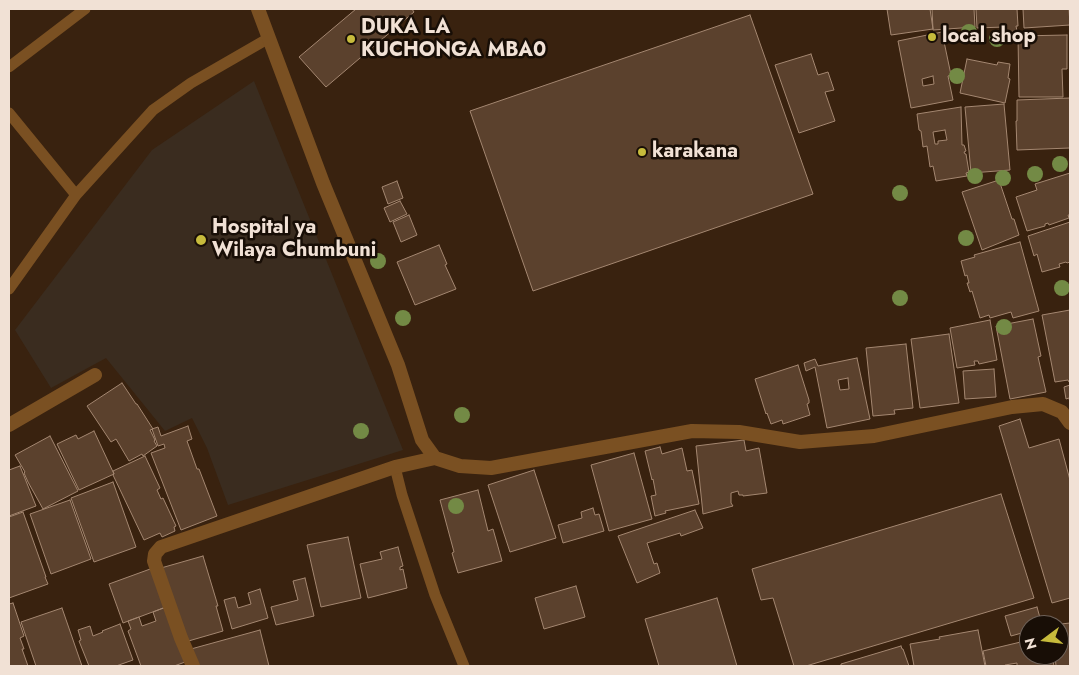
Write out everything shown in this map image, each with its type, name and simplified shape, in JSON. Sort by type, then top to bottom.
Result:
[{"type":"street","points":[[258,9],[323,183],[398,365],[422,440],[435,458]]},
{"type":"street","points":[[9,425],[95,375]]},
{"type":"street","points":[[193,666],[154,562],[155,554],[162,547],[395,467],[435,458],[460,466],[491,468],[692,431],[739,432],[800,442],[874,436],[1012,407],[1043,404],[1062,412],[1070,423]]},
{"type":"lane","points":[[9,67],[85,9]]},
{"type":"lane","points":[[9,289],[76,195],[153,110],[191,83],[269,38]]},
{"type":"lane","points":[[9,113],[76,195]]},
{"type":"lane","points":[[395,467],[434,595],[464,666]]},
{"type":"shaded area","name":"Hospital ya Wilaya Chumbuni","points":[[254,81],[403,450],[228,505],[207,448],[192,418],[165,431],[106,358],[51,388],[15,330],[152,150]]},
{"type":"building","name":"DUKA LA KUCHONGA MBA0","points":[[356,9],[412,9],[414,12],[326,87],[299,57]]},
{"type":"building","points":[[887,9],[930,9],[933,29],[891,35]]},
{"type":"building","points":[[932,9],[974,9],[975,27],[933,30]]},
{"type":"building","points":[[976,9],[1017,9],[1017,31],[1004,32],[1004,27],[977,28]]},
{"type":"building","points":[[1023,9],[1069,9],[1070,25],[1024,28]]},
{"type":"building","name":"karakana","points":[[750,15],[813,194],[533,291],[470,111]]},
{"type":"building","points":[[942,32],[951,75],[948,76],[953,100],[911,108],[898,41]],"holes":[[[933,76],[934,84],[923,86],[922,79]]]},
{"type":"building","points":[[1067,35],[1067,69],[1062,69],[1063,97],[1019,97],[1018,36]]},
{"type":"building","points":[[811,54],[818,75],[828,72],[834,90],[825,92],[835,121],[799,133],[775,65]]},
{"type":"building","points":[[967,59],[997,65],[998,62],[1010,64],[1008,78],[1010,79],[1005,103],[960,93]]},
{"type":"building","points":[[1070,98],[1070,148],[1017,150],[1017,100]]},
{"type":"building","points":[[1004,104],[1010,170],[971,173],[965,107]]},
{"type":"building","points":[[961,107],[962,145],[964,145],[966,151],[964,152],[969,172],[966,173],[967,176],[936,181],[933,166],[930,167],[927,146],[923,147],[917,114]],"holes":[[[945,130],[947,140],[938,141],[938,144],[935,144],[933,132]]]},
{"type":"building","points":[[1070,173],[1069,218],[1027,231],[1016,197],[1037,190],[1035,184]]},
{"type":"building","points":[[999,180],[1019,235],[982,250],[962,192]]},
{"type":"building","points":[[397,181],[403,198],[388,204],[382,187]]},
{"type":"building","points":[[400,201],[407,214],[390,222],[384,208]]},
{"type":"building","points":[[409,215],[417,235],[401,242],[393,222]]},
{"type":"building","points":[[1070,222],[1070,262],[1059,264],[1060,267],[1042,272],[1037,254],[1034,256],[1028,236]]},
{"type":"building","points":[[1020,242],[1039,311],[1013,318],[1011,312],[990,318],[989,315],[980,318],[961,261],[975,257],[974,255]]},
{"type":"building","points":[[439,245],[447,264],[445,265],[456,289],[415,305],[397,262]]},
{"type":"building","points":[[1070,310],[1070,382],[1068,380],[1055,382],[1042,315]]},
{"type":"building","points":[[1033,319],[1041,356],[1038,357],[1046,392],[1010,399],[996,326]]},
{"type":"building","points":[[990,320],[997,360],[979,364],[978,361],[974,361],[975,365],[957,368],[950,328]]},
{"type":"building","points":[[949,334],[959,403],[920,408],[911,339]]},
{"type":"building","points":[[906,344],[913,408],[894,410],[895,414],[873,416],[866,348]]},
{"type":"building","points":[[857,358],[870,419],[827,428],[815,367],[806,371],[804,363],[815,359],[818,366]],"holes":[[[848,378],[849,389],[840,390],[838,380]]]},
{"type":"building","points":[[798,365],[809,400],[807,404],[810,415],[783,424],[782,420],[771,424],[755,379]]},
{"type":"building","points":[[994,369],[996,397],[965,399],[963,371]]},
{"type":"building","points":[[122,383],[153,429],[150,430],[157,446],[143,456],[142,454],[129,461],[116,439],[111,442],[87,406]]},
{"type":"building","points":[[1070,385],[1070,403],[1069,398],[1066,399],[1064,387]]},
{"type":"building","points":[[1020,419],[1029,448],[1059,439],[1070,480],[1070,598],[1052,603],[999,426]]},
{"type":"building","points":[[188,426],[192,439],[187,441],[217,516],[181,530],[151,453],[165,448],[164,444],[158,446],[152,429],[158,427],[161,436]]},
{"type":"building","points":[[94,431],[114,474],[79,490],[57,444],[76,435],[78,439]]},
{"type":"building","points":[[50,436],[78,491],[43,509],[15,455]]},
{"type":"building","points":[[744,440],[746,451],[759,448],[767,493],[743,496],[739,495],[738,491],[731,493],[731,503],[733,506],[703,514],[696,446]]},
{"type":"building","points":[[660,447],[662,454],[682,448],[687,471],[692,470],[699,504],[665,511],[666,513],[655,516],[651,496],[656,495],[645,451]]},
{"type":"building","points":[[634,453],[652,519],[609,531],[591,465]]},
{"type":"building","points":[[145,456],[160,488],[157,490],[161,499],[163,498],[176,526],[174,527],[175,531],[162,537],[160,533],[144,540],[113,475],[113,471]]},
{"type":"building","points":[[20,466],[36,506],[9,516],[9,470]]},
{"type":"building","points":[[534,470],[556,538],[510,552],[488,485]]},
{"type":"building","points":[[113,482],[136,547],[94,562],[71,498]]},
{"type":"building","points":[[478,490],[488,531],[493,529],[502,561],[458,573],[440,500]]},
{"type":"building","points":[[1001,494],[1034,598],[806,666],[794,666],[773,598],[761,600],[752,569]]},
{"type":"building","points":[[70,500],[91,559],[51,574],[30,514]]},
{"type":"building","points":[[593,508],[595,515],[599,514],[604,531],[563,543],[558,525],[582,518],[581,512]]},
{"type":"building","points":[[695,510],[703,528],[681,536],[680,533],[647,543],[654,564],[657,563],[660,573],[637,583],[618,536]]},
{"type":"building","points":[[23,512],[48,584],[9,598],[9,517]]},
{"type":"building","points":[[348,537],[361,598],[321,607],[307,545]]},
{"type":"building","points":[[398,547],[403,566],[400,567],[400,570],[403,569],[407,588],[368,598],[360,564],[382,559],[380,552]]},
{"type":"building","points":[[203,556],[218,606],[216,606],[223,631],[185,642],[161,568]]},
{"type":"building","points":[[153,568],[166,607],[123,623],[109,584]]},
{"type":"building","points":[[305,578],[314,616],[276,625],[271,607],[298,600],[293,581]]},
{"type":"building","points":[[576,586],[585,617],[544,629],[535,598]]},
{"type":"building","points":[[260,589],[268,618],[232,629],[224,600],[235,597],[238,608],[251,604],[248,593]]},
{"type":"building","points":[[717,598],[737,666],[659,666],[645,619]]},
{"type":"building","points":[[13,603],[24,636],[20,638],[28,666],[9,666],[9,604]]},
{"type":"building","points":[[166,607],[188,661],[174,666],[141,666],[128,631],[131,629],[128,621],[139,617],[142,626],[156,621],[153,612]]},
{"type":"building","points":[[1037,607],[1039,615],[1019,615],[1019,634],[1011,636],[1005,616]]},
{"type":"building","points":[[62,608],[82,666],[36,666],[21,622]]},
{"type":"building","points":[[1069,623],[1070,666],[1056,666],[1069,665]]},
{"type":"building","points":[[120,624],[133,660],[116,666],[89,666],[79,641],[81,640],[78,630],[90,626],[93,636]]},
{"type":"building","points":[[260,630],[269,666],[196,666],[191,649]]},
{"type":"building","points":[[978,630],[985,666],[914,666],[910,644]]},
{"type":"building","points":[[1019,642],[1019,665],[1054,666],[1017,666],[1017,663],[1005,666],[986,666],[983,651]]},
{"type":"building","points":[[901,646],[909,666],[841,666],[841,664]]},
{"type":"place","name":"local shop","points":[[932,37]]},
{"type":"place","name":"DUKA LA KUCHONGA MBA0","points":[[351,39]]},
{"type":"place","name":"karakana","points":[[642,152]]},
{"type":"place","name":"Hospital ya Wilaya Chumbuni","points":[[201,240]]}]
